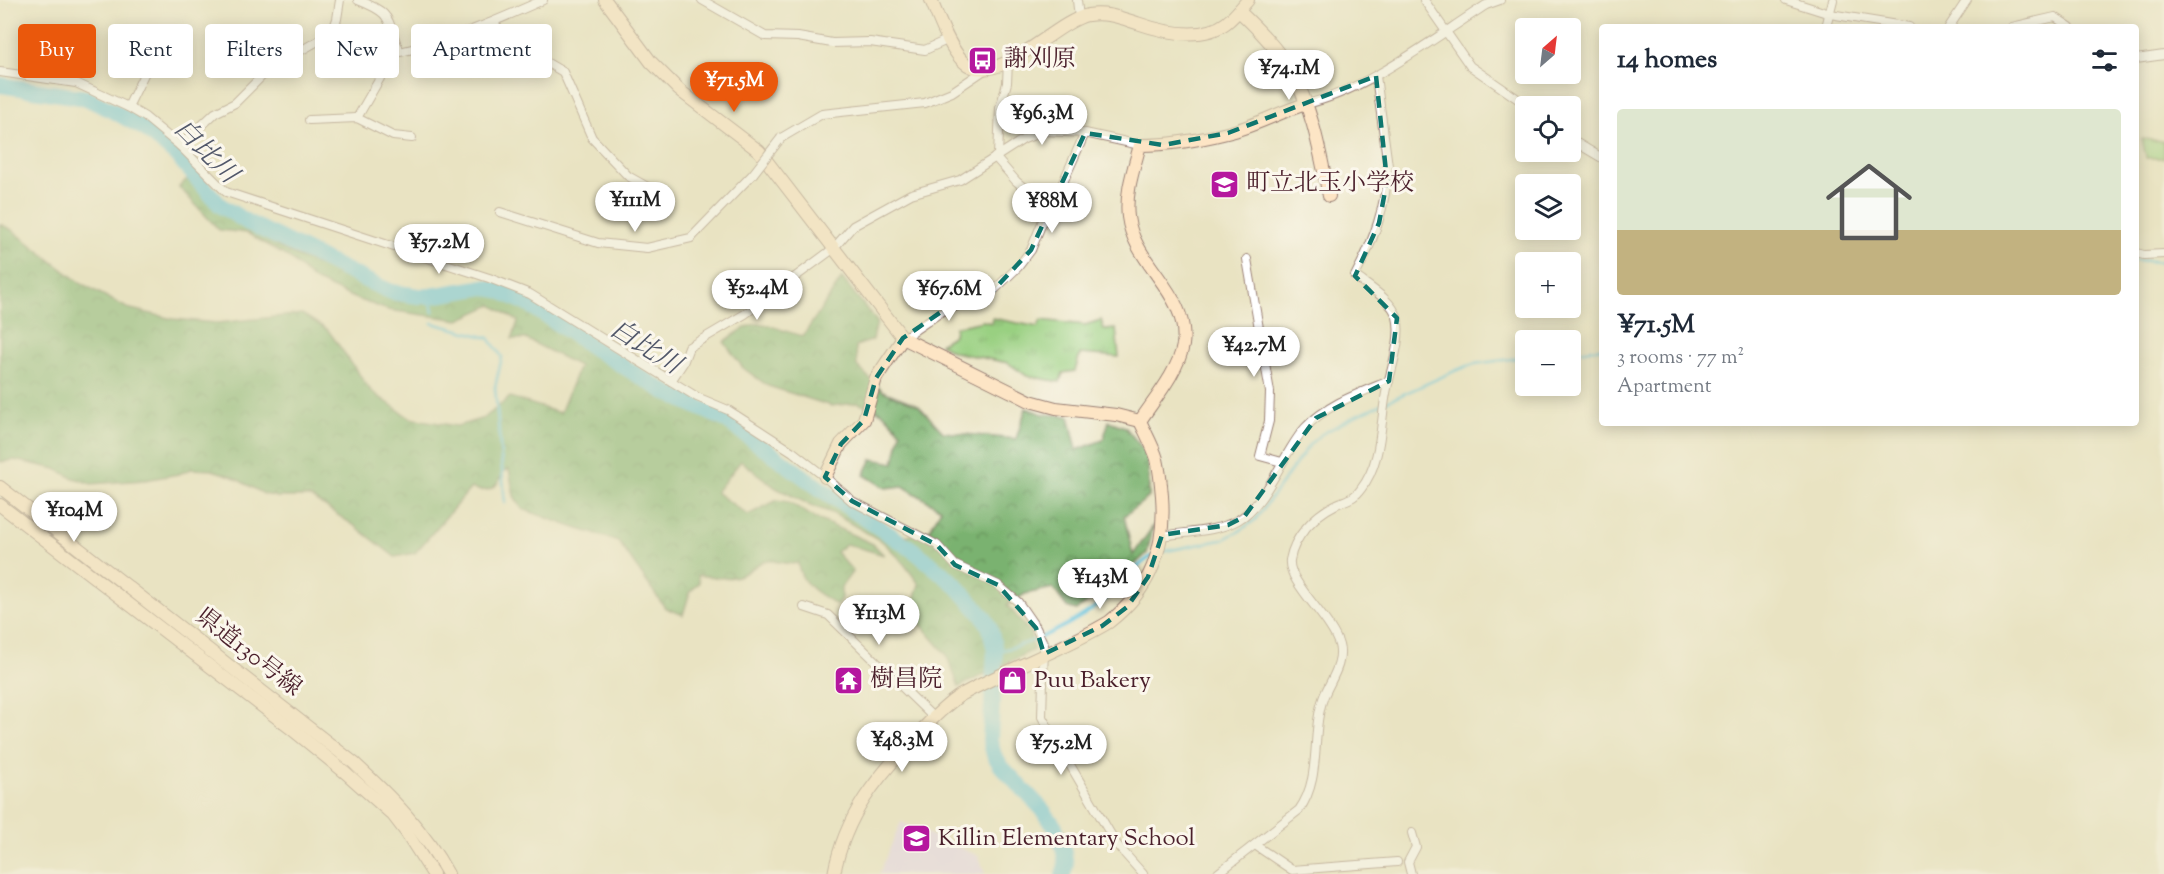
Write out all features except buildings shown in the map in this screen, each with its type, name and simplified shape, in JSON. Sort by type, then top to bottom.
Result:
[{"type":"street","points":[[180,146],[215,113],[235,103],[270,68],[332,33],[340,0]]},
{"type":"street","points":[[358,0],[379,9],[387,17],[390,24]]},
{"type":"street","points":[[399,50],[400,52],[428,46],[494,22],[543,0]]},
{"type":"street","points":[[605,0],[651,62],[672,83],[759,151],[903,338],[1030,401],[1056,408],[1116,415],[1140,421]]},
{"type":"street","points":[[702,0],[765,36],[832,43],[870,42],[925,50],[949,39]]},
{"type":"street","points":[[931,0],[949,39],[962,60],[970,66],[986,69]]},
{"type":"street","points":[[1077,0],[1079,18]]},
{"type":"street","points":[[500,212],[598,243],[647,248],[691,238],[753,174],[781,138],[822,114],[925,103],[952,92],[986,69],[1008,61],[1079,18],[1090,15],[1107,14],[1168,31],[1200,33],[1209,32],[1226,23],[1248,0]]},
{"type":"street","points":[[1424,0],[1470,66],[1515,97]]},
{"type":"street","points":[[670,381],[683,363],[689,347],[745,314],[833,249],[853,226],[911,194],[960,180],[1024,139],[1044,131],[1085,133],[1140,145],[1163,145],[1228,133],[1287,110],[1320,101],[1376,76],[1486,5],[1500,0]]},
{"type":"street","points":[[1786,0],[1830,14],[1890,24]]},
{"type":"street","points":[[1827,24],[1833,0]]},
{"type":"street","points":[[1951,24],[1964,7],[1966,0]]},
{"type":"street","points":[[1239,10],[1290,69],[1306,104],[1329,196]]},
{"type":"street","points":[[2025,24],[2055,17],[2067,24]]},
{"type":"street","points":[[494,22],[503,37],[563,72],[592,138],[628,176],[653,190]]},
{"type":"street","points":[[2139,59],[2164,55]]},
{"type":"street","points":[[1008,61],[1000,108],[997,156],[1016,181],[1048,208]]},
{"type":"street","points":[[0,72],[76,83],[128,107],[146,117],[180,146],[226,192],[489,278],[530,294],[697,397],[728,410],[793,452],[852,501],[937,545],[955,565],[998,585],[1018,603],[1036,628],[1044,650],[1042,717],[1117,845],[1143,874]]},
{"type":"street","points":[[1217,874],[1299,810],[1307,796],[1312,777],[1323,699],[1339,664],[1341,653],[1334,631],[1291,572],[1290,558],[1302,534],[1318,514],[1355,496],[1362,489],[1378,449],[1396,346],[1397,318],[1385,301],[1355,276],[1379,223],[1387,181],[1388,166],[1376,76]]},
{"type":"street","points":[[128,107],[142,78]]},
{"type":"street","points":[[357,118],[380,78]]},
{"type":"street","points":[[309,120],[357,118],[393,136],[412,138]]},
{"type":"street","points":[[825,477],[841,444],[864,420],[876,378],[903,338],[944,310],[989,295],[1018,267],[1031,250],[1048,208],[1052,207],[1085,133]]},
{"type":"street","points":[[1140,145],[1130,183],[1128,219],[1144,257],[1178,307],[1184,331],[1180,357],[1140,421]]},
{"type":"street","points":[[1581,145],[1599,156]]},
{"type":"street","points":[[2139,254],[2164,254]]},
{"type":"street","points":[[1247,259],[1270,392],[1269,421],[1260,456],[1282,462]]},
{"type":"street","points":[[1161,539],[1228,525],[1244,517],[1258,501],[1305,428],[1343,401],[1389,381]]},
{"type":"street","points":[[834,874],[845,831],[862,801],[882,772],[934,717],[959,696],[1006,674],[1044,650],[1102,626],[1118,616],[1140,591],[1155,561],[1161,539],[1163,509],[1160,472],[1140,421]]},
{"type":"street","name":"県道130号線","points":[[0,487],[354,764],[401,808],[427,840],[448,874]]},
{"type":"street","name":"県道130号線","points":[[0,505],[346,773],[393,815],[433,874]]},
{"type":"street","points":[[804,607],[828,615],[934,717]]},
{"type":"street","points":[[1411,874],[1408,862],[1416,847],[1413,833]]},
{"type":"street","points":[[1255,845],[1292,870],[1397,862]]},
{"type":"highlighted area","points":[[1376,76],[1387,181],[1379,223],[1355,276],[1397,318],[1389,381],[1316,418],[1244,517],[1228,525],[1162,535],[1148,577],[1127,607],[1102,626],[1044,654],[1036,628],[998,585],[955,565],[937,545],[852,501],[825,477],[841,444],[864,420],[876,378],[903,338],[944,310],[989,295],[1031,250],[1085,133],[1163,145],[1228,133]]},
{"type":"shaded area","name":"Killin Elementary School","points":[[901,822],[979,856],[985,874],[879,874]]},
{"type":"green space","points":[[2142,139],[2164,141],[2164,158],[2146,158]]},
{"type":"green space","points":[[187,179],[238,224],[296,256],[404,301],[430,303],[486,284],[508,291],[543,308],[654,379],[735,421],[866,516],[902,536],[928,532],[941,509],[903,486],[886,488],[864,475],[872,459],[894,463],[901,432],[883,413],[858,403],[831,406],[768,386],[743,368],[724,342],[755,324],[763,324],[803,336],[842,278],[877,322],[873,340],[856,346],[857,366],[883,391],[918,405],[943,432],[1016,439],[1026,408],[1043,414],[1069,416],[1077,450],[1103,440],[1109,421],[1125,427],[1148,455],[1149,497],[1124,516],[1133,555],[1154,525],[1147,553],[1107,591],[1076,610],[1067,607],[1053,588],[1025,594],[1007,605],[1030,632],[1033,650],[959,687],[946,654],[910,612],[919,584],[901,560],[883,542],[832,513],[776,488],[741,461],[716,492],[748,515],[777,500],[789,502],[813,517],[873,544],[884,555],[846,544],[836,552],[853,571],[841,587],[841,598],[837,605],[807,583],[798,563],[768,561],[734,577],[698,575],[699,583],[690,592],[683,615],[665,608],[618,541],[522,509],[514,496],[509,469],[503,472],[498,483],[491,489],[471,488],[415,553],[395,557],[355,526],[310,497],[277,497],[264,494],[231,476],[212,470],[191,469],[179,474],[145,480],[91,484],[56,469],[14,460],[0,462],[0,224],[12,230],[79,282],[127,308],[173,319],[217,323],[302,314],[328,330],[371,391],[410,418],[457,426],[484,418],[510,397],[560,413],[579,366],[526,339],[512,339],[518,321],[492,305],[459,320],[388,310],[354,298],[314,280],[289,258],[247,233],[219,230],[179,187]]},
{"type":"green space","points":[[992,318],[1038,327],[1041,320],[1085,325],[1101,320],[1104,330],[1116,329],[1119,357],[1080,354],[1075,371],[1063,373],[1060,382],[1027,376],[1008,363],[954,352],[940,344],[954,335],[955,327],[983,321],[991,323]]},
{"type":"waterway","name":"白比川","points":[[0,85],[86,98],[115,112],[145,129],[177,156],[220,205],[247,222],[392,292],[430,296],[484,287],[501,291],[530,305],[664,391],[724,419],[818,487],[916,552],[956,585],[984,617],[990,628],[995,651],[990,740],[994,755],[1055,827],[1063,847],[1066,865],[1063,874]]},
{"type":"waterway","points":[[2139,260],[2164,262]]},
{"type":"waterway","points":[[430,296],[433,312]]},
{"type":"waterway","points":[[432,323],[489,338],[502,357],[495,387],[505,503]]},
{"type":"waterway","points":[[1581,351],[1599,348]]},
{"type":"waterway","points":[[1161,552],[1221,540],[1255,520],[1310,444],[1320,435],[1357,415],[1457,370],[1474,364],[1515,358]]},
{"type":"waterway","points":[[995,651],[1039,638],[1084,615],[1108,597],[1152,556]]},
{"type":"place","name":"謝刈原","points":[[983,60]]},
{"type":"place","name":"町立北玉小学校","points":[[1225,184]]},
{"type":"place","name":"樹昌院","points":[[849,680]]},
{"type":"place","name":"Puu Bakery","points":[[1013,681]]},
{"type":"place","name":"Killin Elementary School","points":[[917,839]]}]
